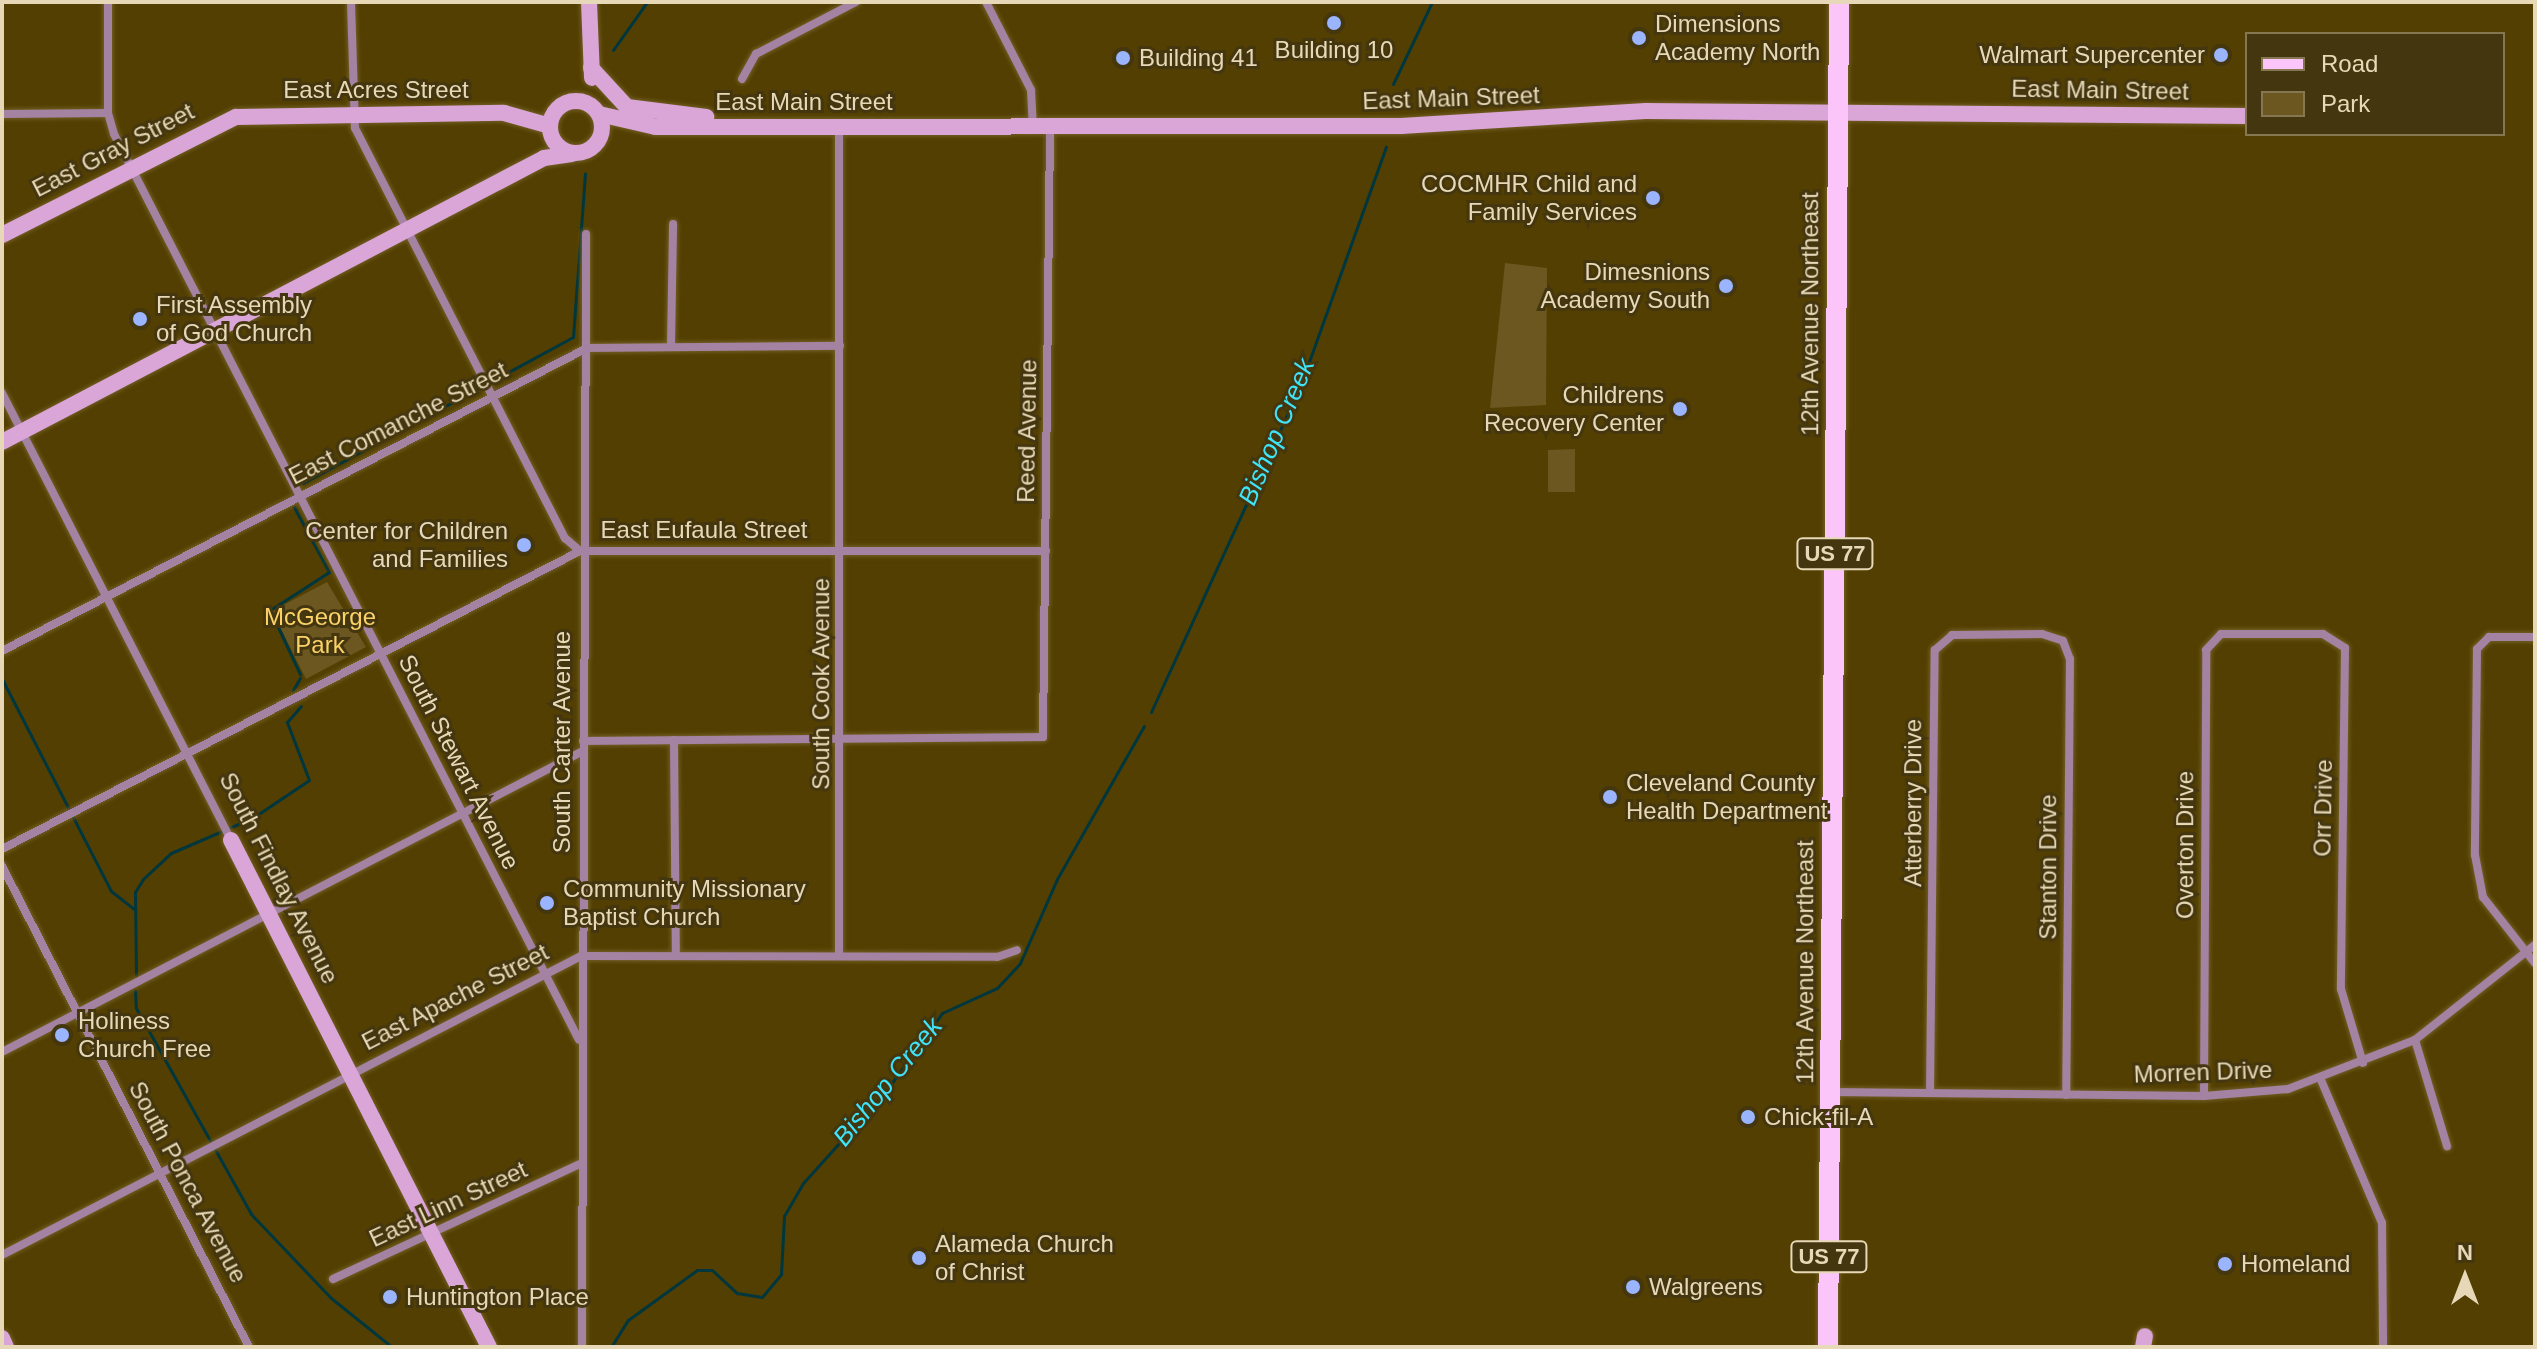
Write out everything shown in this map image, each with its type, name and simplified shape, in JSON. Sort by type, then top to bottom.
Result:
[{"type":"main road","name":"12th Avenue Northeast","points":[[1828,1347],[1839,2]]},
{"type":"street","points":[[2,114],[108,113],[108,2]]},
{"type":"street","points":[[351,2],[352,113],[565,538],[580,551]]},
{"type":"street","points":[[2,442],[519,173],[599,141],[590,60],[589,2]]},
{"type":"street","points":[[742,79],[756,54],[856,2]]},
{"type":"street","points":[[986,2],[1031,90],[1033,125]]},
{"type":"street","points":[[519,173],[550,130],[590,60]]},
{"type":"street","points":[[590,60],[607,92],[637,110],[787,126]]},
{"type":"street","points":[[566,103],[598,112]]},
{"type":"street","name":"East Acres Street","points":[[249,115],[504,113],[566,103]]},
{"type":"street","name":"East Main Street","points":[[599,141],[656,127],[1401,126],[1646,111],[2245,116]]},
{"type":"street","name":"East Main Street","points":[[598,112],[656,127]]},
{"type":"street","name":"South Stewart Avenue","points":[[108,113],[131,168],[579,1040]]},
{"type":"street","name":"East Acres Street","points":[[504,113],[550,130]]},
{"type":"street","name":"East Gray Street","points":[[2,235],[131,168],[249,115]]},
{"type":"street","name":"South Cook Avenue","points":[[839,126],[842,550],[839,955]]},
{"type":"street","name":"Reed Avenue","points":[[842,739],[1043,737],[1050,126]]},
{"type":"street","points":[[550,130],[572,154]]},
{"type":"street","points":[[671,344],[673,224]]},
{"type":"street","name":"South Carter Avenue","points":[[582,1347],[579,1040],[583,746],[580,551],[587,348],[586,234]]},
{"type":"street","name":"East Comanche Street","points":[[2,651],[492,394],[587,348],[671,344],[840,346]]},
{"type":"street","name":"South Findlay Avenue","points":[[2,393],[435,1233],[489,1347]]},
{"type":"street","name":"East Eufaula Street","points":[[2,849],[580,551],[1046,551]]},
{"type":"street","name":"Atterberry Drive","points":[[1930,1093],[1935,650],[1961,634],[2063,641]]},
{"type":"street","name":"Overton Drive","points":[[2204,1096],[2206,650],[2221,634],[2253,635]]},
{"type":"street","name":"Orr Drive","points":[[2253,635],[2331,635],[2345,648],[2341,989],[2363,1063]]},
{"type":"street","points":[[2535,637],[2489,637],[2476,655],[2475,871],[2489,908],[2535,963]]},
{"type":"street","name":"Stanton Drive","points":[[2063,641],[2070,659],[2066,1095]]},
{"type":"street","points":[[2,1052],[463,814],[583,746],[674,740],[842,739]]},
{"type":"street","points":[[674,740],[676,954]]},
{"type":"street","name":"South Ponca Avenue","points":[[2,866],[249,1347]]},
{"type":"street","name":"Morren Drive","points":[[1830,1092],[2204,1096],[2321,1080],[2415,1040],[2535,945]]},
{"type":"street","name":"East Apache Street","points":[[2,1255],[544,972],[581,956],[997,957],[1017,950]]},
{"type":"street","points":[[2415,1040],[2447,1146]]},
{"type":"street","points":[[2321,1080],[2384,1228],[2383,1347]]},
{"type":"street","name":"East Linn Street","points":[[333,1279],[580,1164]]},
{"type":"street","points":[[2,1338],[6,1347]]},
{"type":"green space","points":[[1505,263],[1547,268],[1546,405],[1490,408]]},
{"type":"green space","points":[[1575,449],[1575,492],[1548,492],[1548,450]]},
{"type":"green space","name":"McGeorge Park","points":[[327,582],[366,647],[306,679],[272,611]]},
{"type":"waterway","points":[[613,50],[647,2]]},
{"type":"waterway","name":"Bishop Creek","points":[[1393,84],[1432,2]]},
{"type":"waterway","name":"Bishop Creek","points":[[1151,712],[1301,384],[1386,147]]},
{"type":"waterway","points":[[303,483],[573,337],[585,173]]},
{"type":"waterway","points":[[294,507],[329,572],[270,610],[300,674]]},
{"type":"waterway","points":[[293,690],[300,678]]},
{"type":"waterway","points":[[2,679],[111,891],[135,910]]},
{"type":"waterway","points":[[136,975],[135,892],[143,879],[171,853],[254,817],[309,780],[287,722],[301,706]]},
{"type":"waterway","name":"Bishop Creek","points":[[611,1347],[628,1320],[697,1270],[712,1270],[737,1293],[762,1297],[781,1274],[784,1216],[804,1182],[886,1091],[942,1013],[997,988],[1020,963],[1057,879],[1144,726]]},
{"type":"waterway","points":[[135,991],[136,1008],[251,1214],[331,1298],[392,1347]]},
{"type":"place","name":"Building 10","points":[[1334,23]]},
{"type":"place","name":"Dimensions Academy North","points":[[1639,38]]},
{"type":"place","name":"Walmart Supercenter","points":[[2221,55]]},
{"type":"place","name":"Building 41","points":[[1123,58]]},
{"type":"place","name":"COCMHR Child and Family Services","points":[[1653,198]]},
{"type":"place","name":"Dimesnions Academy South","points":[[1726,286]]},
{"type":"place","name":"First Assembly of God Church","points":[[140,319]]},
{"type":"place","name":"Childrens Recovery Center","points":[[1680,409]]},
{"type":"place","name":"Center for Children and Families","points":[[524,545]]},
{"type":"place","name":"Cleveland County Health Department","points":[[1610,797]]},
{"type":"place","name":"Community Missionary Baptist Church","points":[[547,903]]},
{"type":"place","name":"Holiness Church Free","points":[[62,1035]]},
{"type":"place","name":"Chick-fil-A","points":[[1748,1117]]},
{"type":"place","name":"Alameda Church of Christ","points":[[919,1258]]},
{"type":"place","name":"Homeland","points":[[2225,1264]]},
{"type":"place","name":"Walgreens","points":[[1633,1287]]},
{"type":"place","name":"Huntington Place","points":[[390,1297]]}]
